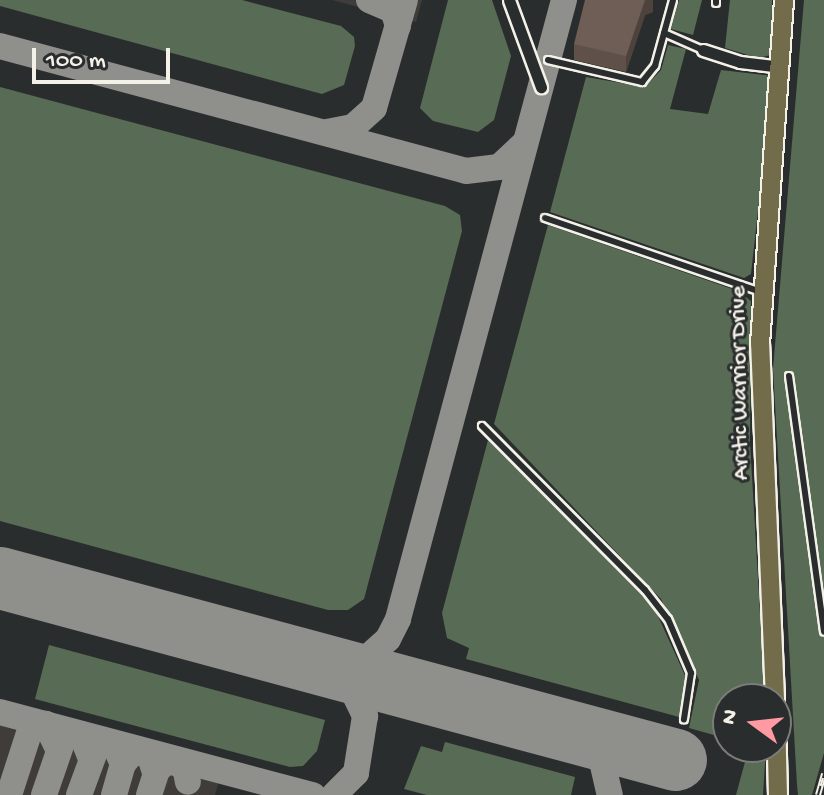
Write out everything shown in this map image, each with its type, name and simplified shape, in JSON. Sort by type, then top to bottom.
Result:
[{"type":"main road","name":"Arctic Warrior Drive","points":[[774,683],[762,293],[783,67],[784,0]]},
{"type":"main road","name":"Arctic Warrior Drive","points":[[783,67],[795,0]]},
{"type":"main road","points":[[777,763],[778,795]]},
{"type":"street","points":[[509,0],[541,87]]},
{"type":"street","points":[[703,50],[740,62],[783,67]]},
{"type":"lane","points":[[548,60],[642,82],[655,66],[673,0]]},
{"type":"lane","points":[[664,33],[703,50]]},
{"type":"lane","points":[[545,218],[762,293]]},
{"type":"lane","points":[[789,376],[824,632]]},
{"type":"lane","points":[[482,426],[645,590],[668,619],[691,673],[684,719]]},
{"type":"shaded area","points":[[332,0],[422,0],[416,22]]},
{"type":"shaded area","points":[[0,719],[220,778],[215,795],[0,795]]},
{"type":"green space","points":[[0,0],[242,0],[341,26],[354,37],[355,46],[344,85],[322,94],[0,6]]},
{"type":"green space","points":[[448,0],[492,0],[511,56],[494,120],[478,132],[433,121],[420,108]]},
{"type":"green space","points":[[679,0],[702,0],[693,35],[671,29]]},
{"type":"green space","points":[[730,0],[772,0],[771,55],[758,58],[725,48]]},
{"type":"green space","points":[[804,0],[824,0],[824,753],[812,795],[798,795],[797,785],[773,369]]},
{"type":"green space","points":[[668,45],[686,49],[670,109],[708,114],[721,70],[773,76],[751,274],[744,278],[550,212],[586,77],[645,87],[661,70]]},
{"type":"green space","points":[[0,87],[445,206],[460,215],[462,231],[364,599],[348,610],[328,610],[0,521]]},
{"type":"green space","points":[[548,225],[738,291],[751,301],[750,442],[764,683],[712,683],[712,734],[689,728],[699,680],[661,599],[494,424]]},
{"type":"green space","points":[[488,440],[641,592],[658,616],[687,680],[679,717],[466,659],[469,648],[447,638],[442,613]]},
{"type":"green space","points":[[49,645],[325,720],[317,751],[303,766],[290,767],[35,699]]},
{"type":"green space","points":[[445,742],[575,777],[571,795],[427,795],[404,789],[421,746],[442,752]]},
{"type":"green space","points":[[745,763],[765,763],[763,795],[736,795]]},
{"type":"building","points":[[585,0],[645,0],[626,56],[574,44]]},
{"type":"taxiway","points":[[369,0],[393,10],[398,26]]},
{"type":"taxiway","points":[[327,132],[353,127],[374,108],[405,0]]},
{"type":"taxiway","points":[[319,664],[368,657],[388,639],[398,619],[564,0]]},
{"type":"taxiway","points":[[0,46],[466,171],[499,167],[524,144]]},
{"type":"taxiway","points":[[317,664],[349,683],[365,716],[356,773],[334,795]]},
{"type":"taxiway","points":[[0,712],[313,795]]},
{"type":"taxiway","points":[[9,795],[30,730],[46,724],[57,747]]},
{"type":"taxiway","points":[[568,731],[601,757],[610,795]]},
{"type":"taxiway","points":[[44,795],[64,737],[81,734],[90,756]]},
{"type":"taxiway","points":[[79,795],[97,746],[114,744],[123,764]]},
{"type":"taxiway","points":[[114,795],[123,764],[133,752],[149,754],[155,773]]},
{"type":"taxiway","points":[[149,795],[157,770],[169,760],[185,767],[188,782]]},
{"type":"runway","points":[[0,578],[676,760]]},
{"type":"railway","points":[[818,795],[824,774]]}]
